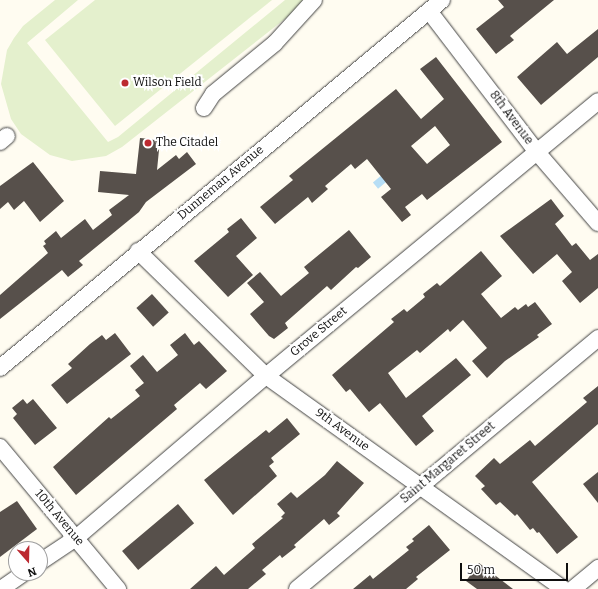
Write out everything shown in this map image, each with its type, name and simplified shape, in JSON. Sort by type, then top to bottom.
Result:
[{"type":"street","points":[[204,108],[213,94],[275,43],[314,0]]},
{"type":"street","name":"Dunneman Avenue","points":[[0,368],[138,251],[442,0]]},
{"type":"street","name":"8th Avenue","points":[[429,11],[536,150],[598,223]]},
{"type":"street","name":"Grove Street","points":[[48,557],[76,538],[266,376],[536,150],[598,101]]},
{"type":"street","name":"9th Avenue","points":[[138,251],[266,376],[562,589]]},
{"type":"street","name":"Saint Margaret Street","points":[[297,589],[598,338]]},
{"type":"street","name":"10th Avenue","points":[[0,448],[118,589]]},
{"type":"street","points":[[573,589],[598,568]]},
{"type":"street","points":[[0,589],[12,581]]},
{"type":"green space","points":[[55,0],[78,0],[27,43],[108,142],[118,137],[285,0],[309,0],[122,147],[106,156],[72,161],[50,155],[21,134],[11,119],[1,84],[7,50],[14,38],[23,26]]},
{"type":"green space","name":"Wilson Field","points":[[95,0],[272,0],[115,126],[45,40]]},
{"type":"water","points":[[389,169],[394,175],[378,189],[373,182]]},
{"type":"building","points":[[498,0],[554,0],[510,36],[514,40],[496,54],[476,29],[504,7]]},
{"type":"building","points":[[598,29],[598,57],[541,105],[517,77],[557,42],[567,54]]},
{"type":"building","points":[[436,57],[502,142],[427,200],[422,194],[405,207],[411,215],[402,222],[381,197],[391,189],[367,159],[355,169],[351,164],[325,186],[328,189],[312,203],[308,197],[275,224],[260,207],[293,180],[289,176],[396,89],[421,119],[444,99],[420,69]],"holes":[[[435,126],[450,145],[427,164],[411,146]]]},
{"type":"building","points":[[140,138],[160,140],[157,170],[176,155],[179,159],[187,152],[196,164],[146,202],[139,212],[79,261],[83,265],[68,277],[62,270],[0,319],[0,295],[48,253],[43,246],[46,244],[44,241],[56,231],[61,238],[85,219],[93,230],[112,215],[109,210],[129,195],[98,192],[100,171],[136,174]]},
{"type":"building","points":[[33,162],[64,201],[40,222],[24,201],[14,210],[8,202],[0,209],[0,186]]},
{"type":"building","points":[[551,199],[564,216],[555,224],[572,246],[576,243],[590,260],[598,254],[598,288],[580,303],[562,281],[572,272],[557,254],[533,274],[500,236]]},
{"type":"building","points":[[241,218],[257,238],[236,256],[253,275],[228,297],[194,261],[229,232],[227,229]]},
{"type":"building","points":[[349,230],[371,257],[358,268],[356,267],[331,290],[327,286],[285,323],[288,328],[274,339],[269,336],[250,314],[264,302],[247,283],[260,272],[281,296],[309,273],[304,267]]},
{"type":"building","points":[[481,251],[502,276],[481,294],[501,318],[515,307],[518,310],[526,304],[528,307],[535,302],[552,324],[537,335],[539,337],[505,361],[487,378],[472,361],[487,348],[463,320],[450,332],[448,329],[420,353],[417,350],[388,373],[406,398],[456,358],[471,375],[422,416],[434,431],[416,446],[380,403],[369,412],[350,389],[346,392],[332,375],[394,322],[391,319],[404,309],[407,312],[425,297],[423,294],[437,283],[440,286]]},
{"type":"building","points":[[152,294],[169,313],[153,327],[136,308]]},
{"type":"building","points":[[115,333],[131,354],[67,404],[51,385],[72,368],[68,364],[90,344],[102,335],[106,340]]},
{"type":"building","points":[[185,333],[194,345],[199,341],[227,371],[206,389],[200,383],[174,405],[177,409],[76,495],[53,467],[109,417],[111,419],[140,396],[135,390],[144,383],[130,366],[143,355],[157,372],[178,355],[170,345]]},
{"type":"building","points":[[598,386],[598,424],[532,482],[578,537],[557,554],[539,532],[537,533],[533,528],[530,530],[517,514],[515,516],[500,502],[496,505],[481,489],[485,486],[475,476],[494,458],[500,464],[530,440],[535,446],[587,402],[583,398]]},
{"type":"building","points":[[23,399],[27,404],[33,399],[57,428],[35,445],[13,418],[17,414],[12,408]]},
{"type":"building","points":[[287,418],[300,434],[271,458],[274,462],[269,466],[277,476],[233,515],[204,480],[266,430],[269,433]]},
{"type":"building","points":[[337,461],[364,483],[337,513],[340,516],[329,525],[324,519],[294,545],[296,547],[282,558],[280,555],[262,570],[266,574],[248,589],[190,589],[216,566],[224,575],[255,548],[252,544],[283,518],[281,517],[285,513],[277,504],[291,492],[297,498],[325,475]]},
{"type":"building","points":[[598,472],[598,503],[583,484]]},
{"type":"building","points":[[17,501],[37,529],[21,541],[8,541],[8,551],[0,557],[0,512]]},
{"type":"building","points":[[178,504],[194,523],[138,570],[122,551]]},
{"type":"building","points":[[429,525],[450,550],[416,577],[418,579],[406,589],[353,589],[370,575],[373,579],[409,550],[406,547],[414,541],[412,539]]},
{"type":"building","points":[[479,563],[513,589],[477,589],[466,581]]},
{"type":"place","name":"Wilson Field","points":[[125,83]]},
{"type":"place","name":"The Citadel","points":[[148,143]]}]
